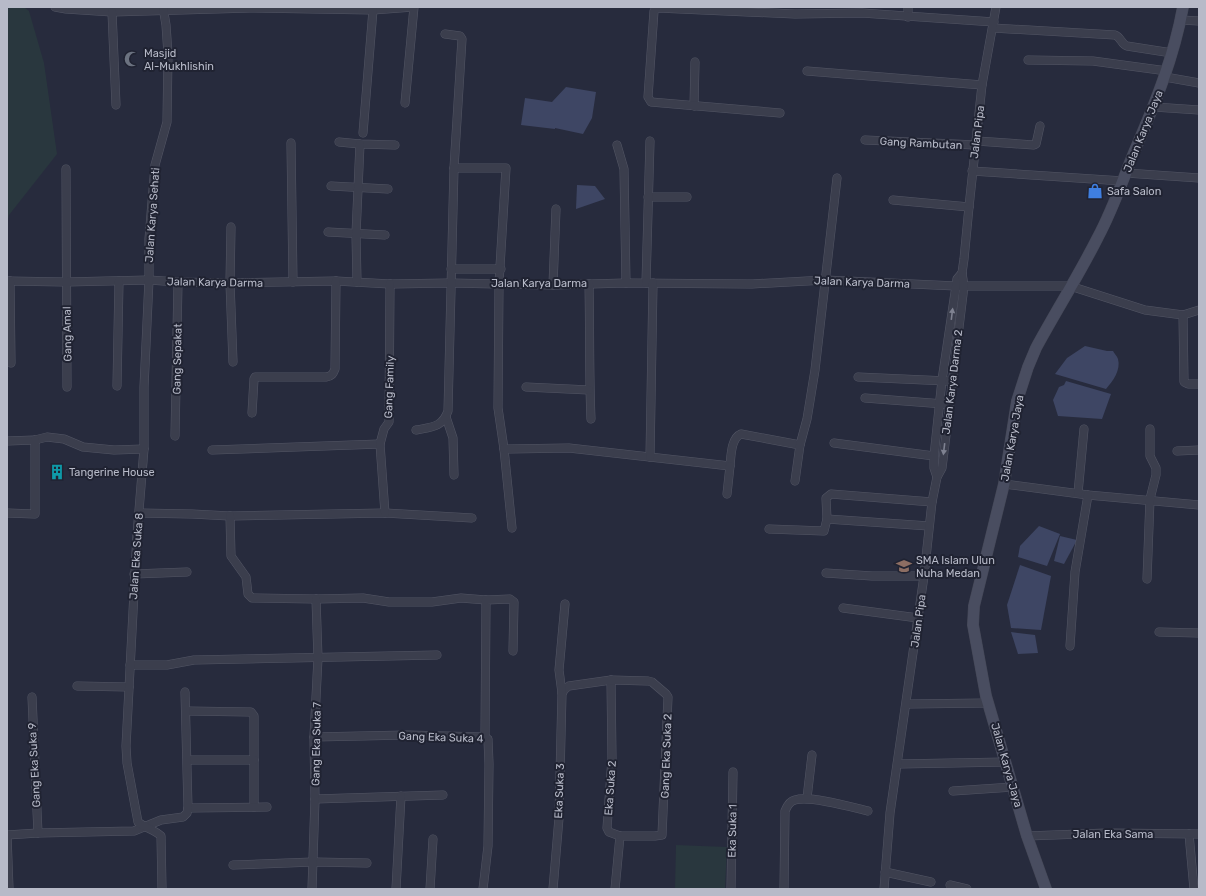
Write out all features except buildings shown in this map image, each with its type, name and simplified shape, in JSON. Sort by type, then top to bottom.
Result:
[{"type":"main road","name":"Jalan Karya Jaya","points":[[1046,889],[1027,836],[988,703],[973,625],[974,606],[1004,484],[1017,401],[1028,367],[1036,348],[1099,236],[1154,107],[1166,74],[1181,20],[1183,7]]},
{"type":"street","points":[[55,7],[61,9],[102,9],[112,12],[250,7],[373,10],[413,7],[405,103]]},
{"type":"street","points":[[908,7],[908,17]]},
{"type":"street","name":"Jalan Pipa","points":[[884,889],[890,813],[907,704],[932,502],[938,477],[934,468],[934,456],[942,380],[953,344],[956,286],[957,279],[962,273],[982,85],[994,25],[996,7]]},
{"type":"street","points":[[780,113],[651,102],[648,97],[654,10],[658,8],[750,9],[795,14],[862,10],[908,17],[1115,35],[1120,38],[1124,45],[1127,46],[1172,53]]},
{"type":"street","name":"Jalan Karya Sehati","points":[[149,280],[149,239],[155,165],[167,122],[168,54],[164,9]]},
{"type":"street","points":[[363,133],[373,10]]},
{"type":"street","points":[[112,12],[112,56],[116,105]]},
{"type":"street","points":[[1181,20],[1199,22]]},
{"type":"street","points":[[416,430],[436,427],[446,417],[448,411],[454,168],[462,39],[460,36],[445,34]]},
{"type":"street","points":[[1028,60],[1093,61],[1166,74],[1199,83]]},
{"type":"street","points":[[694,106],[695,62]]},
{"type":"street","points":[[808,72],[982,85]]},
{"type":"street","points":[[1154,107],[1199,110]]},
{"type":"street","name":"Gang Rambutan","points":[[865,140],[1034,145],[1036,144],[1040,126]]},
{"type":"street","points":[[650,141],[648,197],[650,283],[650,457]]},
{"type":"street","points":[[339,142],[360,144],[395,144]]},
{"type":"street","points":[[291,143],[293,282]]},
{"type":"street","points":[[357,282],[356,234],[360,144]]},
{"type":"street","points":[[617,145],[624,169],[626,283]]},
{"type":"street","points":[[454,168],[506,168],[499,283],[498,408],[504,449],[512,528]]},
{"type":"street","name":"Gang Amal","points":[[66,170],[68,387]]},
{"type":"street","points":[[972,171],[1124,177],[1199,178]]},
{"type":"street","points":[[795,482],[800,445],[807,419],[815,370],[837,178]]},
{"type":"street","points":[[331,186],[388,189]]},
{"type":"street","points":[[648,197],[687,197]]},
{"type":"street","points":[[893,200],[968,207]]},
{"type":"street","points":[[553,284],[556,209]]},
{"type":"street","points":[[231,227],[230,283],[233,362]]},
{"type":"street","points":[[328,232],[385,235]]},
{"type":"street","points":[[451,270],[500,269]]},
{"type":"street","points":[[962,273],[964,286]]},
{"type":"street","name":"Jalan Karya Darma","points":[[8,281],[66,282],[149,280],[230,283],[336,281],[390,284],[752,284],[825,280],[956,286],[1070,286],[1145,310],[1183,315]]},
{"type":"street","name":"Jalan Eka Suka 8","points":[[144,828],[138,822],[127,763],[126,746],[134,574],[144,449],[144,388],[149,280]]},
{"type":"street","points":[[8,281],[11,362]]},
{"type":"street","points":[[117,386],[119,281]]},
{"type":"street","points":[[252,413],[255,377],[326,377],[333,373],[335,369],[336,281]]},
{"type":"street","name":"Gang Sepakat","points":[[175,436],[178,282]]},
{"type":"street","name":"Gang Family","points":[[385,513],[380,444],[384,429],[389,422],[390,284]]},
{"type":"street","points":[[589,284],[591,419]]},
{"type":"street","name":"Jalan Karya Darma 2","points":[[938,477],[942,468],[952,381],[953,344],[964,286]]},
{"type":"street","points":[[1199,310],[1183,315],[1184,382],[1188,384],[1199,384]]},
{"type":"street","points":[[858,377],[952,381]]},
{"type":"street","points":[[526,387],[590,390]]},
{"type":"street","points":[[865,398],[949,405]]},
{"type":"street","points":[[446,417],[453,438],[454,475]]},
{"type":"street","points":[[1078,493],[1084,429]]},
{"type":"street","points":[[1147,579],[1150,499],[1156,475],[1156,468],[1150,456],[1150,429]]},
{"type":"street","points":[[727,494],[734,439],[737,436],[741,434],[800,445]]},
{"type":"street","points":[[7,441],[35,440],[47,437],[56,438],[83,446],[114,450],[144,449]]},
{"type":"street","points":[[7,513],[35,514],[35,440]]},
{"type":"street","points":[[834,443],[934,456]]},
{"type":"street","points":[[212,450],[380,444]]},
{"type":"street","points":[[504,449],[569,448],[730,466]]},
{"type":"street","points":[[1177,451],[1199,450]]},
{"type":"street","points":[[1004,484],[1199,505]]},
{"type":"street","points":[[769,529],[824,531],[827,519],[826,498],[831,494],[932,502]]},
{"type":"street","points":[[1070,646],[1075,572],[1088,494]]},
{"type":"street","points":[[139,513],[230,516],[385,513],[472,518]]},
{"type":"street","points":[[230,516],[231,556],[246,577],[248,595],[256,599],[363,598],[389,602],[432,602],[461,598],[486,600],[510,599],[514,602],[514,651]]},
{"type":"street","points":[[827,519],[929,526]]},
{"type":"street","points":[[134,574],[187,572]]},
{"type":"street","points":[[826,573],[872,576],[924,576]]},
{"type":"street","name":"Gang Eka Suka 7","points":[[312,889],[315,799],[314,737],[318,658],[316,599]]},
{"type":"street","points":[[486,600],[486,737]]},
{"type":"street","name":"Eka Suka 3","points":[[554,889],[559,818],[562,693],[559,670],[565,604]]},
{"type":"street","points":[[843,608],[918,618]]},
{"type":"street","points":[[1159,632],[1199,633]]},
{"type":"street","points":[[130,665],[167,665],[194,660],[438,655]]},
{"type":"street","points":[[562,693],[569,686],[611,680]]},
{"type":"street","name":"Gang Eka Suka 2","points":[[611,680],[650,681],[666,694],[668,700],[662,835],[620,836]]},
{"type":"street","name":"Eka Suka 2","points":[[611,680],[612,759],[607,828],[609,832],[620,836]]},
{"type":"street","points":[[78,686],[128,687]]},
{"type":"street","points":[[9,889],[7,835],[134,831],[161,820],[183,817],[187,813],[188,760],[185,692]]},
{"type":"street","name":"Gang Eka Suka 9","points":[[32,697],[38,833]]},
{"type":"street","points":[[907,704],[988,703]]},
{"type":"street","points":[[186,711],[251,712],[254,716],[254,807]]},
{"type":"street","name":"Gang Eka Suka 4","points":[[314,737],[407,735],[486,737],[489,740],[488,846],[483,889]]},
{"type":"street","points":[[807,798],[812,755]]},
{"type":"street","points":[[188,760],[254,760]]},
{"type":"street","points":[[898,764],[1006,762]]},
{"type":"street","name":"Eka Suka 1","points":[[731,889],[733,772]]},
{"type":"street","points":[[952,791],[1013,788]]},
{"type":"street","points":[[315,799],[443,795]]},
{"type":"street","points":[[396,889],[401,796]]},
{"type":"street","points":[[784,889],[785,811],[793,800],[807,798],[868,811]]},
{"type":"street","points":[[188,808],[267,807]]},
{"type":"street","points":[[144,828],[161,836],[162,889]]},
{"type":"street","name":"Jalan Eka Sama","points":[[1027,836],[1107,833],[1199,834]]},
{"type":"street","points":[[1189,834],[1194,889]]},
{"type":"street","points":[[616,889],[620,836]]},
{"type":"street","points":[[430,889],[433,839]]},
{"type":"street","points":[[233,865],[313,862],[366,863]]},
{"type":"street","points":[[885,872],[931,882]]},
{"type":"street","points":[[950,885],[967,889]]},
{"type":"shaded area","points":[[7,7],[25,8],[29,11],[44,63],[57,154],[9,215],[7,224]]},
{"type":"shaded area","points":[[676,845],[727,847],[725,889],[675,889]]},
{"type":"water","points":[[566,87],[596,92],[592,118],[583,134],[555,128],[521,125],[525,98],[552,102]]},
{"type":"water","points":[[577,185],[595,186],[605,199],[576,209]]},
{"type":"water","points":[[1085,346],[1113,351],[1118,358],[1119,363],[1114,379],[1106,389],[1055,374],[1067,358]]},
{"type":"water","points":[[1066,381],[1111,394],[1102,419],[1058,416],[1053,400],[1059,387],[1064,385]]},
{"type":"water","points":[[1039,526],[1060,534],[1047,566],[1018,557],[1020,546]]},
{"type":"water","points":[[1060,536],[1077,540],[1064,564],[1054,561]]},
{"type":"water","points":[[1020,565],[1051,576],[1041,630],[1011,628],[1007,605]]},
{"type":"water","points":[[1011,632],[1035,635],[1038,653],[1018,654]]},
{"type":"place","name":"Masjid Al-Mukhlishin","points":[[132,59]]},
{"type":"place","name":"Safa Salon","points":[[1095,191]]},
{"type":"place","name":"Tangerine House","points":[[57,472]]},
{"type":"place","name":"SMA Islam Ulun Nuha Medan","points":[[904,566]]}]
